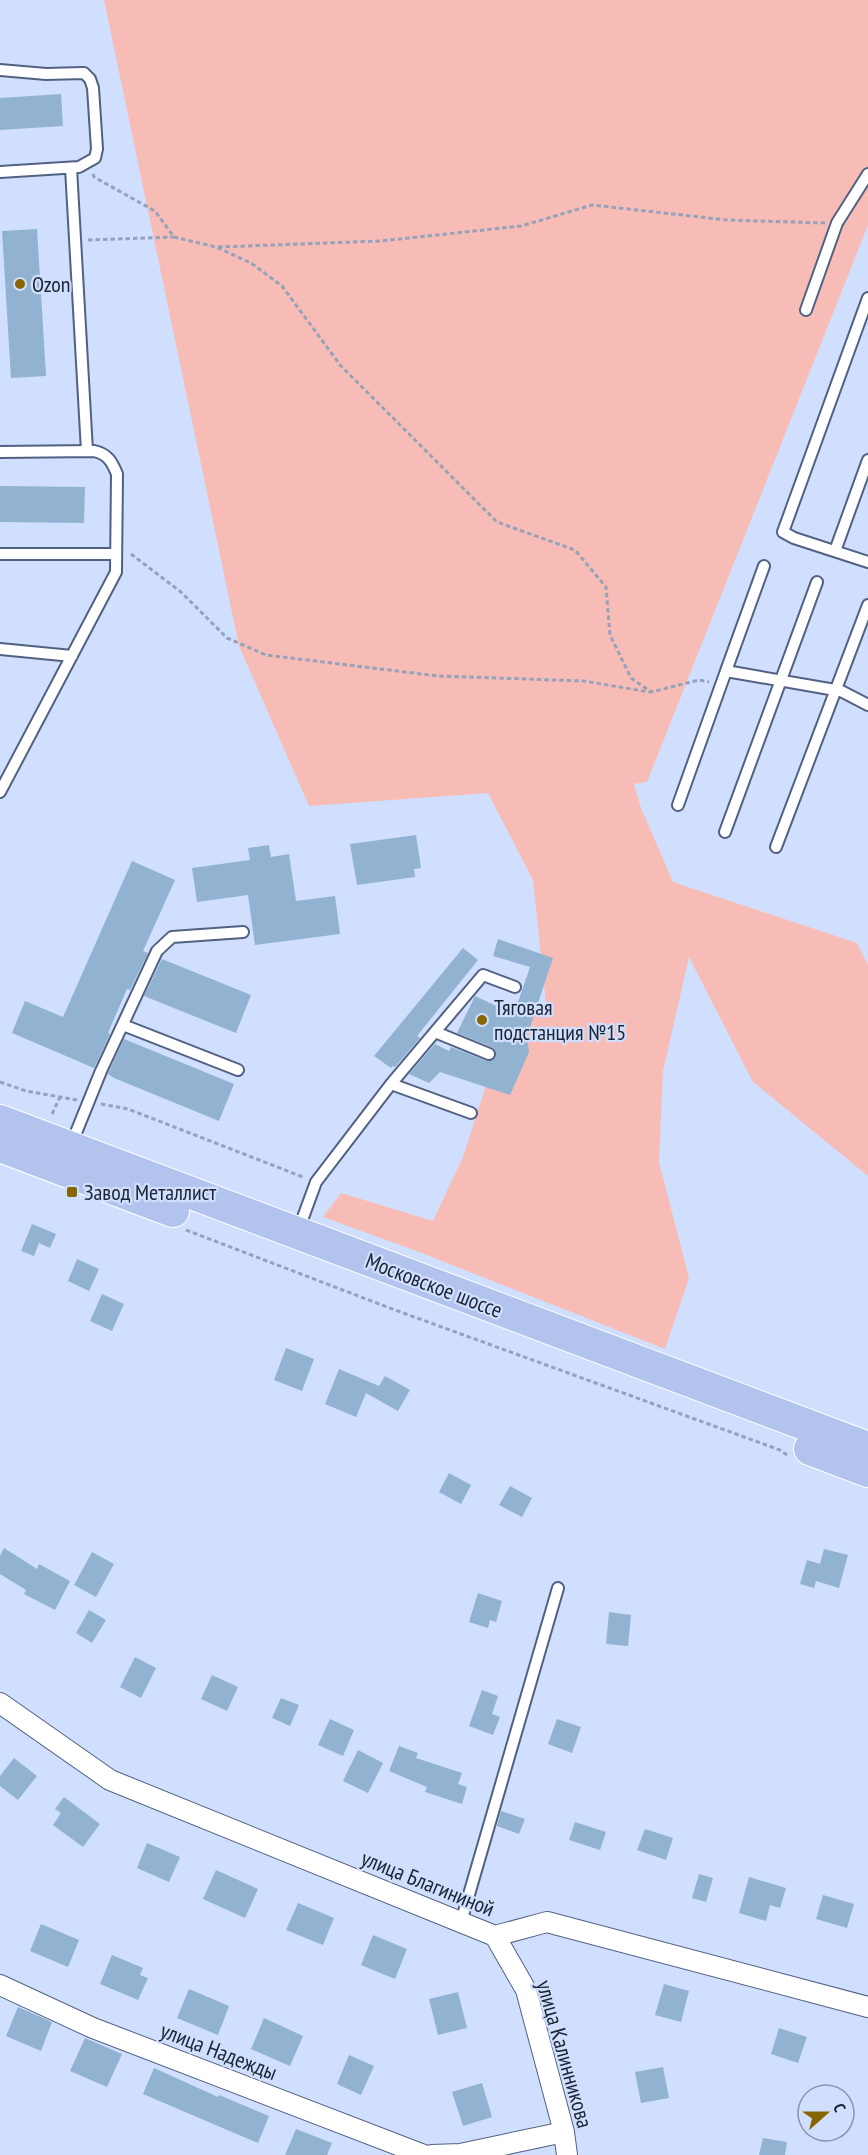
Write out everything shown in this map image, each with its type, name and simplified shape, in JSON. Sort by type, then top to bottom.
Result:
[{"type":"main road","name":"Московское шоссе","points":[[0,1121],[868,1448]]},
{"type":"main road","name":"Московское шоссе","points":[[0,1146],[868,1471]]},
{"type":"street","name":"улица Благининой","points":[[0,1703],[110,1780],[495,1936],[548,1922],[868,2007]]},
{"type":"street","name":"улица Калинникова","points":[[495,1936],[526,1990],[564,2132],[567,2155]]},
{"type":"street","name":"улица Надежды","points":[[0,1985],[93,2028],[424,2155]]},
{"type":"street","points":[[432,2155],[460,2154],[564,2132]]},
{"type":"lane","points":[[0,69],[46,74],[84,73],[90,79],[93,88],[97,149],[95,158],[87,164],[70,168],[0,172]]},
{"type":"lane","points":[[70,168],[87,451]]},
{"type":"lane","points":[[806,310],[837,223],[868,174]]},
{"type":"lane","points":[[868,298],[783,532],[794,538],[868,562]]},
{"type":"lane","points":[[0,452],[87,451],[102,453],[108,456],[117,474],[116,572],[0,792]]},
{"type":"lane","points":[[835,551],[868,460]]},
{"type":"lane","points":[[0,554],[116,554]]},
{"type":"lane","points":[[678,805],[764,566]]},
{"type":"lane","points":[[725,832],[817,582]]},
{"type":"lane","points":[[776,847],[868,605]]},
{"type":"lane","points":[[0,649],[72,656]]},
{"type":"lane","points":[[726,670],[837,691],[868,705]]},
{"type":"lane","points":[[70,1148],[88,1102],[157,951],[172,937],[243,932]]},
{"type":"lane","points":[[297,1234],[316,1182],[391,1084],[483,975],[515,987]]},
{"type":"lane","points":[[123,1025],[238,1070]]},
{"type":"lane","points":[[435,1032],[489,1054]]},
{"type":"lane","points":[[391,1084],[471,1113]]},
{"type":"lane","points":[[461,1922],[558,1588]]},
{"type":"path","points":[[87,164],[94,177],[155,211],[174,237]]},
{"type":"path","points":[[216,247],[381,241],[521,226],[592,205],[727,220],[837,223]]},
{"type":"path","points":[[75,240],[174,237],[216,247],[251,263],[282,286],[341,366],[498,522],[575,550],[606,587],[610,635],[631,678],[651,692]]},
{"type":"path","points":[[130,554],[181,592],[227,638],[266,655],[438,676],[584,681],[651,692],[699,680],[721,685]]},
{"type":"path","points":[[0,1082],[26,1091],[128,1109],[316,1182]]},
{"type":"path","points":[[183,1229],[395,1310],[780,1450],[790,1457]]},
{"type":"shaded area","points":[[104,0],[868,0],[868,225],[647,782],[634,784],[641,808],[673,882],[857,943],[868,965],[868,1176],[753,1082],[689,957],[663,1071],[659,1162],[689,1278],[665,1349],[419,1252],[323,1217],[341,1193],[433,1221],[463,1157],[509,1014],[547,1013],[533,880],[488,793],[309,806],[239,646]]},
{"type":"building","points":[[61,94],[63,126],[0,130],[0,98]]},
{"type":"building","points":[[37,229],[46,376],[11,378],[2,231]]},
{"type":"building","points":[[0,486],[85,487],[84,523],[0,522]]},
{"type":"building","points":[[416,835],[421,868],[414,869],[415,877],[357,885],[350,844]]},
{"type":"building","points":[[269,845],[271,857],[289,854],[296,901],[335,896],[340,934],[255,945],[248,895],[197,902],[192,868],[250,860],[248,848]]},
{"type":"building","points":[[132,861],[175,880],[143,951],[148,953],[130,990],[127,989],[94,1068],[12,1033],[25,1001],[63,1017]]},
{"type":"building","points":[[498,939],[553,958],[527,1036],[529,1052],[510,1095],[440,1072],[429,1083],[409,1074],[435,1044],[449,1051],[451,1047],[487,1061],[496,1057],[496,1052],[492,1047],[457,1033],[475,996],[514,1014],[530,967],[493,956]]},
{"type":"building","points":[[463,948],[478,960],[417,1036],[420,1038],[395,1067],[391,1068],[374,1056]]},
{"type":"building","points":[[162,959],[251,995],[236,1033],[144,996]]},
{"type":"building","points":[[124,1039],[234,1084],[219,1121],[108,1074]]},
{"type":"building","points":[[32,1224],[56,1234],[50,1248],[39,1243],[34,1256],[21,1251]]},
{"type":"building","points":[[77,1259],[99,1269],[89,1291],[68,1281]]},
{"type":"building","points":[[102,1294],[124,1304],[112,1331],[90,1321]]},
{"type":"building","points":[[286,1348],[314,1359],[302,1391],[274,1380]]},
{"type":"building","points":[[339,1369],[379,1386],[385,1376],[410,1390],[398,1411],[366,1393],[356,1417],[325,1404]]},
{"type":"building","points":[[449,1473],[471,1485],[461,1504],[439,1492]]},
{"type":"building","points":[[510,1486],[532,1498],[522,1517],[499,1505]]},
{"type":"building","points":[[4,1548],[37,1569],[39,1564],[70,1581],[55,1610],[24,1594],[26,1590],[0,1574],[0,1556]]},
{"type":"building","points":[[824,1549],[848,1555],[839,1588],[816,1581],[814,1588],[800,1584],[807,1560],[820,1564]]},
{"type":"building","points":[[92,1552],[114,1564],[96,1597],[74,1585]]},
{"type":"building","points":[[478,1593],[502,1601],[496,1622],[490,1620],[488,1628],[469,1622]]},
{"type":"building","points":[[89,1610],[106,1620],[92,1643],[76,1633]]},
{"type":"building","points":[[609,1612],[631,1615],[628,1646],[606,1644]]},
{"type":"building","points":[[135,1657],[156,1668],[141,1698],[120,1687]]},
{"type":"building","points":[[212,1675],[238,1687],[227,1711],[201,1699]]},
{"type":"building","points":[[482,1690],[498,1696],[492,1714],[500,1717],[493,1735],[469,1726]]},
{"type":"building","points":[[281,1698],[299,1705],[290,1726],[272,1718]]},
{"type":"building","points":[[330,1719],[354,1730],[343,1756],[318,1745]]},
{"type":"building","points":[[557,1719],[581,1727],[572,1753],[548,1744]]},
{"type":"building","points":[[399,1746],[418,1753],[416,1758],[462,1773],[458,1784],[467,1787],[462,1804],[425,1792],[427,1787],[389,1771]]},
{"type":"building","points":[[358,1750],[383,1763],[368,1793],[343,1781]]},
{"type":"building","points":[[14,1758],[37,1776],[18,1800],[0,1786],[0,1776]]},
{"type":"building","points":[[64,1797],[100,1824],[83,1847],[53,1825],[61,1813],[55,1809]]},
{"type":"building","points":[[501,1811],[525,1819],[519,1834],[497,1826]]},
{"type":"building","points":[[575,1822],[606,1832],[600,1850],[569,1840]]},
{"type":"building","points":[[645,1829],[673,1838],[666,1860],[637,1850]]},
{"type":"building","points":[[147,1843],[180,1857],[169,1882],[137,1868]]},
{"type":"building","points":[[216,1870],[258,1889],[245,1918],[203,1899]]},
{"type":"building","points":[[699,1874],[713,1878],[706,1902],[692,1898]]},
{"type":"building","points":[[749,1877],[786,1888],[780,1908],[770,1905],[766,1921],[739,1913]]},
{"type":"building","points":[[823,1895],[854,1904],[847,1928],[816,1919]]},
{"type":"building","points":[[298,1903],[334,1918],[323,1945],[286,1930]]},
{"type":"building","points":[[41,1924],[79,1940],[68,1967],[30,1951]]},
{"type":"building","points":[[373,1935],[407,1949],[395,1979],[361,1965]]},
{"type":"building","points":[[112,1955],[143,1968],[140,1975],[148,1978],[138,2000],[100,1984]]},
{"type":"building","points":[[664,1984],[689,1991],[681,2022],[655,2015]]},
{"type":"building","points":[[189,1989],[229,2006],[218,2035],[177,2018]]},
{"type":"building","points":[[458,1992],[467,2028],[438,2035],[429,1999]]},
{"type":"building","points":[[18,2007],[52,2022],[41,2051],[6,2036]]},
{"type":"building","points":[[264,2018],[303,2036],[290,2066],[251,2049]]},
{"type":"building","points":[[779,2028],[807,2037],[798,2063],[771,2054]]},
{"type":"building","points":[[85,2038],[122,2054],[107,2087],[70,2071]]},
{"type":"building","points":[[349,2055],[374,2066],[361,2095],[337,2084]]},
{"type":"building","points":[[663,2067],[669,2098],[641,2103],[635,2072]]},
{"type":"building","points":[[154,2068],[218,2097],[219,2095],[269,2116],[258,2143],[143,2094]]},
{"type":"building","points":[[482,2083],[492,2117],[463,2126],[452,2092]]},
{"type":"building","points":[[296,2129],[332,2143],[327,2155],[285,2155]]},
{"type":"building","points":[[763,2138],[787,2142],[785,2155],[759,2155]]},
{"type":"place","name":"Ozon","points":[[20,284]]},
{"type":"place","name":"Тяговая подстанция №15","points":[[482,1020]]},
{"type":"place","name":"Завод Металлист","points":[[72,1192]]}]
